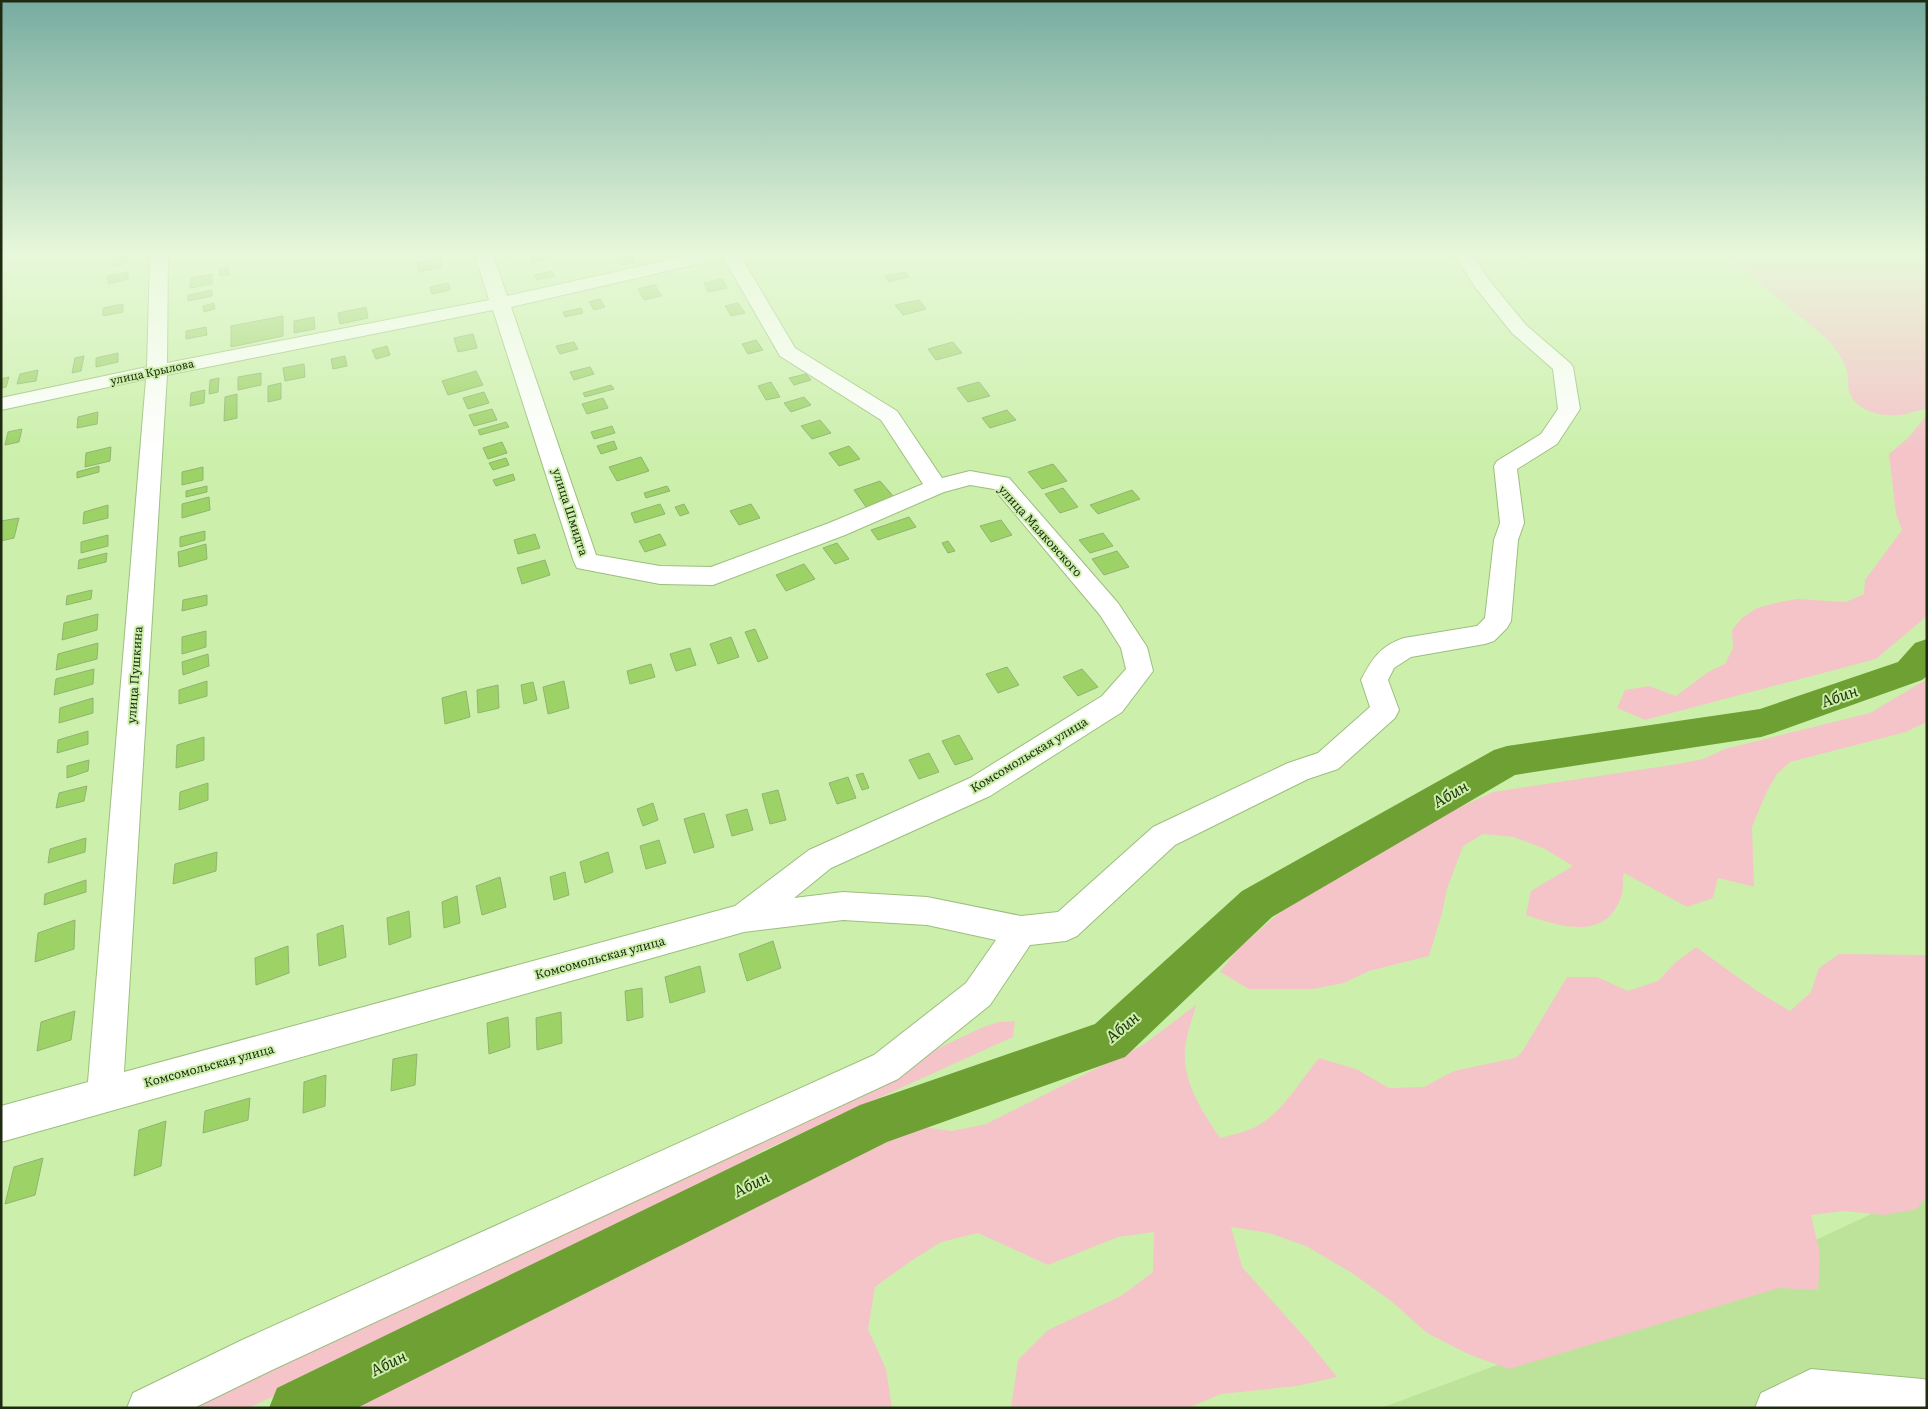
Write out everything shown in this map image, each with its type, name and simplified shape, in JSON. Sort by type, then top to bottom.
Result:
[{"type":"street","name":"улица Пушкина","points":[[105,1095],[157,371],[158,321]]},
{"type":"street","name":"улица Крылова","points":[[1,404],[411,321]]},
{"type":"street","name":"улица Шмидта","points":[[507,321],[586,562],[660,575],[713,576],[837,529],[936,487]]},
{"type":"street","points":[[770,321],[788,352],[890,416],[936,487]]},
{"type":"street","points":[[744,918],[843,906],[927,912],[1020,931],[1066,926],[1164,836],[1298,771],[1328,761],[1385,710],[1374,680],[1385,661],[1404,648],[1485,634],[1498,621],[1506,540],[1512,523],[1505,466],[1549,439],[1569,408],[1562,367],[1519,329],[1512,321]]},
{"type":"street","name":"улица Маяковского","points":[[936,487],[970,478],[1001,483],[1109,609],[1134,647],[1140,671]]},
{"type":"street","name":"Комсомольская улица","points":[[1,1124],[744,918],[820,859],[980,787],[1088,720],[1112,704],[1140,671]]},
{"type":"street","points":[[148,1408],[257,1355],[886,1067],[978,994],[1020,931]]},
{"type":"street","points":[[1776,1408],[1811,1390],[1923,1400],[1927,1402]]},
{"type":"shaded area","points":[[1805,321],[1927,321],[1927,409],[1900,415],[1886,415],[1872,412],[1859,405],[1849,392],[1848,374],[1845,366],[1838,353],[1826,338]]},
{"type":"shaded area","points":[[1927,415],[1927,616],[1876,659],[1645,720],[1617,708],[1625,690],[1649,686],[1676,696],[1708,672],[1725,664],[1733,648],[1732,630],[1742,618],[1757,608],[1797,599],[1846,602],[1864,594],[1865,580],[1902,530],[1896,514],[1889,454],[1908,438]]},
{"type":"shaded area","points":[[1927,679],[1927,723],[1906,732],[1790,762],[1777,774],[1767,791],[1752,827],[1754,887],[1718,878],[1713,898],[1687,907],[1624,873],[1621,897],[1614,911],[1604,920],[1593,925],[1567,926],[1526,915],[1531,891],[1573,866],[1545,849],[1514,837],[1483,834],[1463,846],[1447,889],[1429,956],[1369,971],[1344,983],[1313,989],[1249,989],[1220,972],[1237,950],[1303,892],[1421,825],[1493,792],[1703,759],[1725,749],[1870,713]]},
{"type":"shaded area","points":[[1696,947],[1757,991],[1790,1011],[1811,992],[1819,968],[1839,954],[1927,955],[1927,1195],[1917,1209],[1884,1215],[1845,1211],[1811,1215],[1820,1254],[1818,1290],[1779,1288],[1509,1369],[1468,1354],[1427,1333],[1391,1301],[1352,1273],[1306,1246],[1269,1233],[1231,1227],[1242,1267],[1308,1341],[1337,1377],[1297,1386],[1221,1394],[1188,1408],[1011,1408],[1018,1360],[1048,1330],[1121,1296],[1153,1272],[1154,1232],[1118,1237],[1048,1265],[978,1233],[941,1242],[875,1287],[868,1329],[886,1369],[892,1408],[323,1408],[916,1126],[952,1131],[986,1124],[1143,1045],[1196,1005],[1186,1042],[1186,1068],[1199,1105],[1220,1138],[1251,1129],[1271,1116],[1280,1108],[1319,1058],[1356,1069],[1389,1088],[1424,1087],[1454,1071],[1515,1058],[1522,1052],[1567,977],[1597,977],[1628,991],[1658,981],[1675,963]]},
{"type":"shaded area","points":[[1015,1021],[1013,1037],[764,1150],[576,1252],[249,1408],[184,1408],[983,1027],[999,1022]]},
{"type":"shaded area","points":[[1927,1188],[1927,1408],[1381,1408],[1745,1273]]},
{"type":"building","points":[[258,321],[283,321],[283,336],[231,347],[231,326]]},
{"type":"building","points":[[294,321],[314,321],[315,329],[294,333]]},
{"type":"building","points":[[339,321],[355,321],[340,324]]},
{"type":"building","points":[[206,327],[207,335],[186,339],[186,331]]},
{"type":"building","points":[[473,334],[477,348],[458,352],[454,338]]},
{"type":"building","points":[[756,340],[763,350],[748,354],[742,344]]},
{"type":"building","points":[[574,342],[578,349],[560,354],[556,346]]},
{"type":"building","points":[[953,342],[962,353],[936,360],[928,349]]},
{"type":"building","points":[[387,346],[390,355],[376,359],[372,350]]},
{"type":"building","points":[[118,353],[118,362],[96,367],[96,358]]},
{"type":"building","points":[[84,356],[81,371],[72,373],[75,358]]},
{"type":"building","points":[[345,356],[347,366],[333,369],[331,359]]},
{"type":"building","points":[[304,364],[305,377],[285,381],[283,368]]},
{"type":"building","points":[[590,367],[594,374],[574,380],[570,372]]},
{"type":"building","points":[[38,370],[36,381],[17,384],[20,374]]},
{"type":"building","points":[[476,371],[483,385],[448,395],[442,381]]},
{"type":"building","points":[[261,373],[261,385],[238,390],[238,377]]},
{"type":"building","points":[[806,374],[811,380],[794,385],[789,378]]},
{"type":"building","points":[[9,377],[6,387],[1,388],[1,379]]},
{"type":"building","points":[[219,378],[218,392],[209,394],[210,380]]},
{"type":"building","points":[[771,382],[780,397],[766,400],[758,386]]},
{"type":"building","points":[[979,382],[990,396],[968,402],[957,388]]},
{"type":"building","points":[[281,383],[281,399],[268,402],[268,386]]},
{"type":"building","points":[[611,385],[614,389],[585,397],[583,393]]},
{"type":"building","points":[[205,390],[204,403],[190,406],[191,393]]},
{"type":"building","points":[[484,392],[489,403],[468,409],[463,398]]},
{"type":"building","points":[[237,394],[237,418],[224,421],[225,397]]},
{"type":"building","points":[[804,397],[811,405],[791,412],[784,403]]},
{"type":"building","points":[[603,398],[608,408],[587,414],[582,404]]},
{"type":"building","points":[[492,409],[497,420],[474,426],[469,415]]},
{"type":"building","points":[[1007,410],[1016,420],[990,428],[982,418]]},
{"type":"building","points":[[98,412],[97,424],[77,428],[78,417]]},
{"type":"building","points":[[820,420],[831,433],[812,439],[801,426]]},
{"type":"building","points":[[506,422],[509,427],[480,435],[478,430]]},
{"type":"building","points":[[612,426],[615,433],[594,439],[591,432]]},
{"type":"building","points":[[22,429],[19,442],[5,445],[8,432]]},
{"type":"building","points":[[614,441],[617,449],[601,454],[597,446]]},
{"type":"building","points":[[502,442],[507,453],[488,459],[483,448]]},
{"type":"building","points":[[849,446],[860,459],[839,466],[829,453]]},
{"type":"building","points":[[111,447],[110,461],[85,467],[86,453]]},
{"type":"building","points":[[641,457],[649,471],[617,481],[609,467]]},
{"type":"building","points":[[506,458],[509,465],[493,470],[489,463]]},
{"type":"building","points":[[1053,464],[1067,481],[1042,489],[1028,472]]},
{"type":"building","points":[[99,466],[99,472],[77,478],[77,472]]},
{"type":"building","points":[[203,467],[203,480],[182,485],[182,472]]},
{"type":"building","points":[[513,474],[515,480],[496,486],[493,480]]},
{"type":"building","points":[[880,481],[894,497],[866,507],[854,490]]},
{"type":"building","points":[[207,486],[207,492],[186,497],[186,491]]},
{"type":"building","points":[[667,486],[670,491],[646,498],[644,493]]},
{"type":"building","points":[[1063,488],[1078,507],[1060,513],[1045,494]]},
{"type":"building","points":[[1132,490],[1140,499],[1098,514],[1090,505]]},
{"type":"building","points":[[209,497],[210,510],[182,518],[182,504]]},
{"type":"building","points":[[660,504],[665,514],[635,523],[631,513]]},
{"type":"building","points":[[684,504],[689,513],[680,516],[675,507]]},
{"type":"building","points":[[751,504],[760,518],[739,525],[730,511]]},
{"type":"building","points":[[108,505],[108,518],[83,524],[84,512]]},
{"type":"building","points":[[909,517],[916,527],[878,540],[871,530]]},
{"type":"building","points":[[19,518],[14,538],[1,541],[1,521]]},
{"type":"building","points":[[1001,520],[1012,535],[991,542],[980,526]]},
{"type":"building","points":[[205,531],[205,540],[180,547],[180,537]]},
{"type":"building","points":[[1103,533],[1113,546],[1090,553],[1079,540]]},
{"type":"building","points":[[535,534],[540,548],[518,554],[514,540]]},
{"type":"building","points":[[660,534],[666,545],[645,552],[639,541]]},
{"type":"building","points":[[108,535],[108,546],[81,553],[81,542]]},
{"type":"building","points":[[948,541],[955,551],[948,553],[942,543]]},
{"type":"building","points":[[837,543],[849,559],[835,564],[823,548]]},
{"type":"building","points":[[206,544],[207,559],[179,567],[178,552]]},
{"type":"building","points":[[1117,551],[1129,567],[1104,575],[1092,559]]},
{"type":"building","points":[[107,553],[106,562],[78,569],[79,560]]},
{"type":"building","points":[[545,560],[550,575],[522,584],[517,568]]},
{"type":"building","points":[[804,564],[815,579],[786,591],[776,575]]},
{"type":"building","points":[[92,590],[91,599],[66,605],[67,596]]},
{"type":"building","points":[[207,595],[207,605],[182,611],[183,600]]},
{"type":"building","points":[[98,614],[97,630],[62,640],[64,623]]},
{"type":"building","points":[[755,629],[768,658],[758,662],[745,632]]},
{"type":"building","points":[[206,631],[206,647],[182,654],[182,637]]},
{"type":"building","points":[[731,637],[739,657],[718,664],[710,644]]},
{"type":"building","points":[[98,643],[97,659],[56,670],[58,654]]},
{"type":"building","points":[[690,648],[696,665],[676,671],[670,654]]},
{"type":"building","points":[[208,654],[209,666],[183,675],[182,662]]},
{"type":"building","points":[[651,664],[655,677],[630,684],[627,671]]},
{"type":"building","points":[[1007,667],[1019,685],[998,693],[986,674]]},
{"type":"building","points":[[94,669],[93,684],[54,695],[56,679]]},
{"type":"building","points":[[1082,669],[1098,687],[1078,696],[1063,677]]},
{"type":"building","points":[[207,681],[207,696],[179,704],[179,690]]},
{"type":"building","points":[[564,681],[569,708],[548,714],[543,687]]},
{"type":"building","points":[[533,682],[537,700],[524,704],[521,685]]},
{"type":"building","points":[[498,685],[499,708],[478,713],[477,690]]},
{"type":"building","points":[[466,691],[470,717],[445,724],[442,698]]},
{"type":"building","points":[[93,698],[93,713],[59,723],[60,708]]},
{"type":"building","points":[[88,731],[88,744],[57,753],[58,740]]},
{"type":"building","points":[[959,735],[973,759],[955,765],[942,741]]},
{"type":"building","points":[[204,737],[204,760],[176,768],[177,745]]},
{"type":"building","points":[[929,753],[939,772],[919,779],[909,760]]},
{"type":"building","points":[[89,760],[88,771],[67,778],[67,766]]},
{"type":"building","points":[[863,773],[869,788],[862,790],[856,775]]},
{"type":"building","points":[[848,777],[856,798],[837,804],[829,783]]},
{"type":"building","points":[[208,783],[208,800],[179,810],[180,792]]},
{"type":"building","points":[[87,786],[84,801],[56,808],[59,793]]},
{"type":"building","points":[[778,790],[786,820],[770,824],[762,794]]},
{"type":"building","points":[[653,803],[658,820],[643,826],[637,809]]},
{"type":"building","points":[[747,809],[753,830],[732,836],[726,815]]},
{"type":"building","points":[[704,813],[714,847],[694,853],[684,819]]},
{"type":"building","points":[[86,838],[85,852],[48,863],[50,849]]},
{"type":"building","points":[[659,840],[666,863],[646,869],[640,846]]},
{"type":"building","points":[[217,852],[216,871],[173,884],[175,864]]},
{"type":"building","points":[[608,852],[613,872],[585,883],[580,862]]},
{"type":"building","points":[[565,872],[569,895],[554,900],[550,877]]},
{"type":"building","points":[[500,877],[506,907],[482,915],[476,886]]},
{"type":"building","points":[[86,880],[86,892],[44,905],[45,894]]},
{"type":"building","points":[[457,896],[460,923],[444,928],[442,902]]},
{"type":"building","points":[[409,911],[411,937],[389,945],[387,918]]},
{"type":"building","points":[[75,920],[74,949],[35,962],[38,933]]},
{"type":"building","points":[[343,925],[346,957],[319,966],[317,934]]},
{"type":"building","points":[[773,941],[781,968],[747,981],[739,954]]},
{"type":"building","points":[[288,946],[289,973],[256,985],[255,958]]},
{"type":"building","points":[[700,966],[705,992],[670,1003],[665,977]]},
{"type":"building","points":[[642,988],[643,1017],[627,1021],[625,991]]},
{"type":"building","points":[[75,1011],[71,1040],[37,1051],[41,1022]]},
{"type":"building","points":[[561,1012],[562,1043],[537,1050],[536,1018]]},
{"type":"building","points":[[508,1017],[510,1047],[489,1054],[487,1023]]},
{"type":"building","points":[[417,1054],[415,1085],[391,1091],[393,1059]]},
{"type":"building","points":[[326,1075],[325,1106],[303,1113],[304,1082]]},
{"type":"building","points":[[250,1098],[248,1120],[203,1133],[205,1111]]},
{"type":"building","points":[[166,1121],[161,1166],[134,1176],[139,1130]]},
{"type":"building","points":[[43,1158],[35,1195],[5,1204],[14,1167]]},
{"type":"waterway","name":"Абин","points":[[297,1408],[877,1122],[1109,1041],[1257,904],[1507,761],[1761,723],[1910,671],[1927,652]]}]
